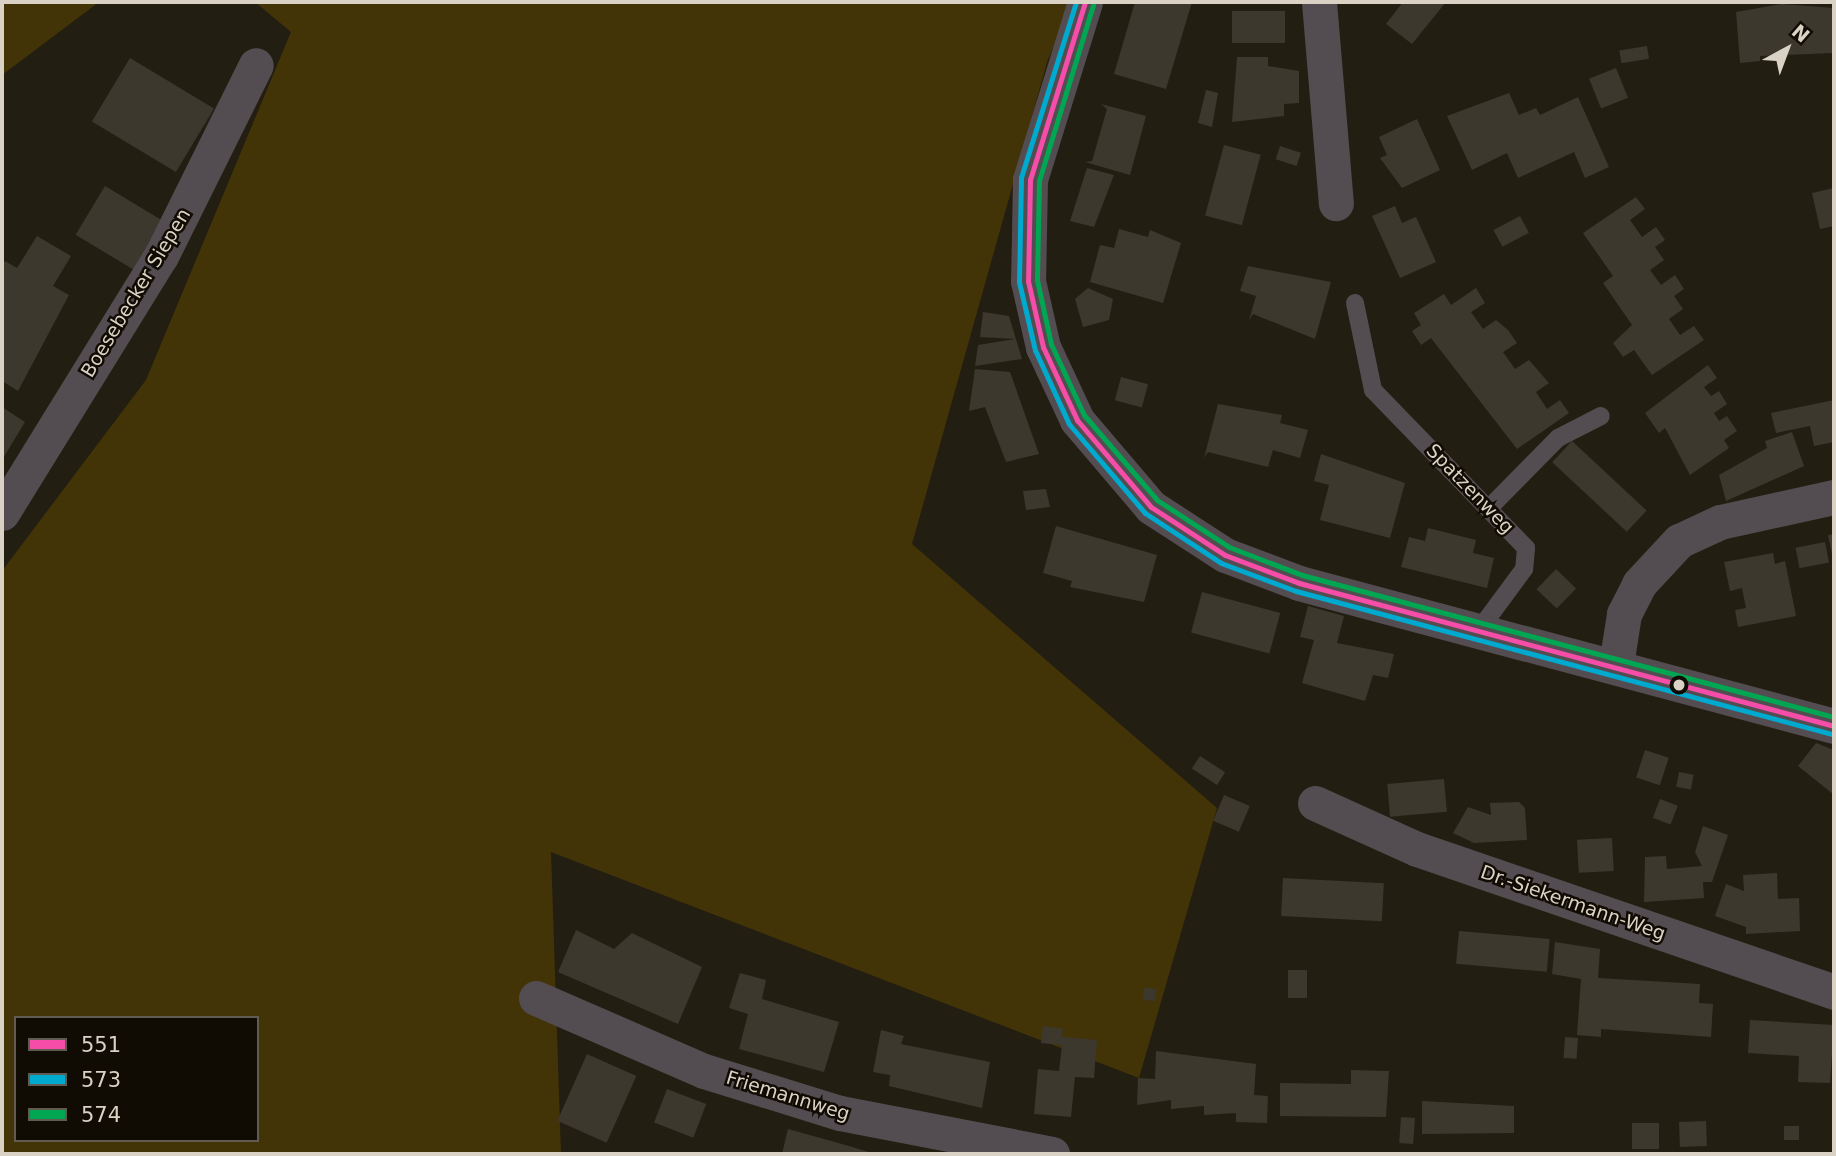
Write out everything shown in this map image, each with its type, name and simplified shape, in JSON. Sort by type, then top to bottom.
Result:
[{"type":"street","points":[[1085,2],[1043,122],[1026,215],[1034,313],[1077,420],[1151,507],[1225,555],[1299,583],[1616,665],[1834,726]]},
{"type":"street","points":[[1319,2],[1336,203]]},
{"type":"street","name":"Boesebecker Siepen","points":[[2,513],[162,256],[256,65]]},
{"type":"street","points":[[1616,665],[1625,614],[1639,584],[1679,541],[1720,522],[1834,497]]},
{"type":"street","name":"Dr.-Siekermann-Weg","points":[[1315,803],[1417,849],[1834,992]]},
{"type":"street","name":"Friemannweg","points":[[536,998],[704,1071],[840,1113],[1052,1154]]},
{"type":"lane","name":"Spatzenweg","points":[[1355,303],[1373,390],[1489,508],[1528,558],[1479,630]]},
{"type":"lane","points":[[1489,508],[1559,438],[1601,416]]},
{"type":"shaded area","points":[[2,2],[99,2],[2,75]]},
{"type":"shaded area","points":[[255,2],[1077,2],[1048,59],[912,544],[1217,808],[1139,1078],[551,852],[561,1154],[2,1154],[2,571],[146,380],[291,32]]},
{"type":"building","points":[[1135,2],[1192,2],[1166,89],[1114,74]]},
{"type":"building","points":[[1403,2],[1446,2],[1412,44],[1386,24]]},
{"type":"building","points":[[1782,4],[1834,8],[1834,53],[1760,56],[1760,61],[1740,63],[1736,12]]},
{"type":"building","points":[[1232,11],[1285,11],[1285,43],[1232,43]]},
{"type":"building","points":[[1647,46],[1649,59],[1621,63],[1619,50]]},
{"type":"building","points":[[1237,57],[1268,57],[1268,66],[1299,71],[1299,103],[1284,104],[1284,116],[1232,122]]},
{"type":"building","points":[[130,58],[214,108],[176,172],[92,121]]},
{"type":"building","points":[[1616,68],[1628,98],[1601,109],[1589,79]]},
{"type":"building","points":[[1206,90],[1218,93],[1212,127],[1198,123]]},
{"type":"building","points":[[1509,93],[1519,115],[1536,108],[1540,115],[1578,97],[1609,167],[1585,178],[1574,152],[1518,178],[1507,153],[1472,170],[1447,116]]},
{"type":"building","points":[[1101,104],[1146,116],[1130,175],[1085,162],[1092,161],[1107,109]]},
{"type":"building","points":[[1417,119],[1440,170],[1402,188],[1380,158],[1387,155],[1379,137]]},
{"type":"building","points":[[1224,145],[1261,155],[1242,225],[1205,216]]},
{"type":"building","points":[[1280,146],[1301,153],[1297,166],[1276,159]]},
{"type":"building","points":[[1087,168],[1114,175],[1094,227],[1070,221]]},
{"type":"building","points":[[105,186],[171,226],[142,275],[76,235]]},
{"type":"building","points":[[1834,188],[1834,226],[1820,229],[1812,193]]},
{"type":"building","points":[[1636,197],[1645,209],[1630,220],[1642,237],[1656,227],[1665,240],[1655,247],[1664,260],[1650,270],[1661,285],[1675,275],[1684,289],[1674,296],[1683,309],[1669,319],[1680,335],[1694,326],[1704,340],[1652,375],[1634,350],[1623,357],[1613,343],[1632,325],[1603,283],[1613,276],[1583,233]]},
{"type":"building","points":[[1395,206],[1402,223],[1416,217],[1436,262],[1400,278],[1372,216]]},
{"type":"building","points":[[1520,216],[1529,233],[1502,247],[1494,230]]},
{"type":"building","points":[[1119,229],[1148,237],[1150,230],[1181,243],[1163,303],[1090,282],[1100,245],[1114,248]]},
{"type":"building","points":[[37,236],[71,256],[53,286],[69,295],[18,391],[2,381],[2,266],[5,261],[17,268]]},
{"type":"building","points":[[1248,266],[1331,282],[1315,339],[1253,314],[1249,320],[1256,296],[1240,291]]},
{"type":"building","points":[[1088,288],[1113,299],[1109,320],[1083,327],[1075,299]]},
{"type":"building","points":[[1476,288],[1485,303],[1471,312],[1483,329],[1496,320],[1508,330],[1517,343],[1503,352],[1515,369],[1529,360],[1549,383],[1536,392],[1547,409],[1560,400],[1569,413],[1517,449],[1431,338],[1421,345],[1412,331],[1421,325],[1414,313],[1444,294],[1451,305]]},
{"type":"building","points":[[983,312],[1009,316],[1022,359],[975,366],[978,345],[1015,339],[980,337]]},
{"type":"building","points":[[1708,365],[1717,378],[1704,387],[1711,396],[1719,391],[1727,404],[1714,413],[1719,421],[1727,416],[1737,431],[1724,440],[1729,448],[1690,475],[1665,428],[1659,433],[1645,413]]},
{"type":"building","points":[[975,369],[1010,372],[1039,454],[1006,462],[985,407],[969,411]]},
{"type":"building","points":[[1121,377],[1148,384],[1142,407],[1115,400]]},
{"type":"building","points":[[1834,400],[1834,442],[1814,446],[1810,426],[1776,433],[1771,413]]},
{"type":"building","points":[[1218,404],[1282,415],[1280,423],[1308,430],[1300,458],[1273,450],[1268,467],[1208,452],[1204,458]]},
{"type":"building","points":[[2,407],[25,422],[2,460]]},
{"type":"building","points":[[1792,432],[1804,466],[1726,501],[1719,475],[1767,448],[1765,441]]},
{"type":"building","points":[[1572,441],[1647,511],[1627,532],[1552,462]]},
{"type":"building","points":[[1321,454],[1405,483],[1390,538],[1320,520],[1329,485],[1314,481]]},
{"type":"building","points":[[1046,489],[1050,507],[1026,510],[1023,491]]},
{"type":"building","points":[[1056,526],[1157,555],[1144,602],[1070,587],[1072,581],[1043,573]]},
{"type":"building","points":[[1428,528],[1476,540],[1473,553],[1494,558],[1487,588],[1401,567],[1409,537],[1425,541]]},
{"type":"building","points":[[1834,534],[1834,559],[1833,559],[1828,535]]},
{"type":"building","points":[[1825,542],[1829,563],[1800,568],[1796,548]]},
{"type":"building","points":[[1773,553],[1775,564],[1785,561],[1796,616],[1738,627],[1735,610],[1746,608],[1742,588],[1730,591],[1724,562]]},
{"type":"building","points":[[1556,569],[1576,588],[1557,609],[1537,589]]},
{"type":"building","points":[[1202,592],[1280,613],[1269,654],[1191,633]]},
{"type":"building","points":[[1308,606],[1344,616],[1337,643],[1394,654],[1388,678],[1373,675],[1365,701],[1302,683],[1314,640],[1300,637]]},
{"type":"building","points":[[1816,743],[1834,750],[1833,794],[1798,766]]},
{"type":"building","points":[[1645,750],[1669,758],[1660,785],[1636,778]]},
{"type":"building","points":[[1200,756],[1225,772],[1217,785],[1192,769]]},
{"type":"building","points":[[1679,772],[1694,775],[1691,790],[1676,787]]},
{"type":"building","points":[[1444,779],[1447,812],[1390,817],[1387,784]]},
{"type":"building","points":[[1224,795],[1250,806],[1239,832],[1213,821]]},
{"type":"building","points":[[1660,799],[1678,806],[1671,824],[1653,818]]},
{"type":"building","points":[[1519,802],[1525,808],[1527,840],[1474,843],[1453,833],[1468,807],[1491,815],[1490,803]]},
{"type":"building","points":[[1703,826],[1728,835],[1712,882],[1703,882],[1704,898],[1644,902],[1645,857],[1666,856],[1667,869],[1702,866],[1695,852]]},
{"type":"building","points":[[1612,838],[1614,871],[1579,873],[1577,840]]},
{"type":"building","points":[[1777,873],[1778,899],[1799,898],[1800,931],[1746,934],[1746,927],[1715,916],[1726,884],[1744,891],[1743,875]]},
{"type":"building","points":[[1283,878],[1384,883],[1382,921],[1281,916]]},
{"type":"building","points":[[576,930],[614,949],[632,933],[702,967],[678,1024],[558,972]]},
{"type":"building","points":[[1459,931],[1550,939],[1547,972],[1456,964]]},
{"type":"building","points":[[1555,942],[1600,949],[1598,978],[1700,984],[1699,1003],[1713,1004],[1711,1037],[1601,1029],[1601,1037],[1577,1035],[1581,979],[1552,974]]},
{"type":"building","points":[[1288,970],[1307,970],[1307,998],[1288,998]]},
{"type":"building","points":[[740,973],[766,980],[762,999],[839,1022],[824,1072],[739,1049],[748,1014],[729,1008]]},
{"type":"building","points":[[1144,988],[1156,989],[1155,1001],[1143,1000]]},
{"type":"building","points":[[1750,1020],[1834,1025],[1830,1083],[1798,1082],[1799,1056],[1748,1053]]},
{"type":"building","points":[[1043,1026],[1063,1029],[1062,1037],[1097,1040],[1094,1078],[1075,1077],[1071,1117],[1034,1114],[1038,1069],[1059,1071],[1062,1045],[1041,1043]]},
{"type":"building","points":[[881,1030],[904,1036],[901,1044],[990,1062],[982,1108],[889,1086],[890,1075],[873,1072]]},
{"type":"building","points":[[1565,1037],[1578,1038],[1577,1059],[1564,1058]]},
{"type":"building","points":[[1156,1051],[1256,1064],[1254,1095],[1268,1096],[1267,1123],[1236,1122],[1236,1113],[1204,1115],[1204,1106],[1171,1109],[1171,1100],[1137,1105],[1138,1078],[1155,1079]]},
{"type":"building","points":[[587,1054],[636,1076],[607,1143],[557,1121]]},
{"type":"building","points":[[1351,1070],[1389,1071],[1386,1117],[1280,1116],[1280,1083],[1351,1084]]},
{"type":"building","points":[[667,1089],[706,1104],[693,1138],[654,1123]]},
{"type":"building","points":[[1422,1101],[1514,1106],[1514,1133],[1422,1134]]},
{"type":"building","points":[[1401,1117],[1415,1118],[1413,1144],[1399,1143]]},
{"type":"building","points":[[1706,1121],[1707,1146],[1680,1147],[1679,1122]]},
{"type":"building","points":[[1632,1123],[1659,1123],[1659,1149],[1632,1149]]},
{"type":"building","points":[[1784,1126],[1799,1126],[1799,1140],[1784,1140]]},
{"type":"building","points":[[788,1129],[835,1142],[876,1154],[782,1154]]},
{"type":"transit line","name":"573","points":[[1076,2],[1021,178],[1019,282],[1035,350],[1069,424],[1145,513],[1221,563],[1296,591],[1832,734]]},
{"type":"transit line","name":"551","points":[[1085,2],[1030,180],[1028,281],[1043,347],[1077,420],[1151,507],[1225,555],[1299,583],[1834,726]]},
{"type":"transit line","name":"574","points":[[1093,5],[1039,181],[1037,280],[1051,344],[1084,415],[1157,500],[1229,547],[1302,575],[1834,717]]}]
